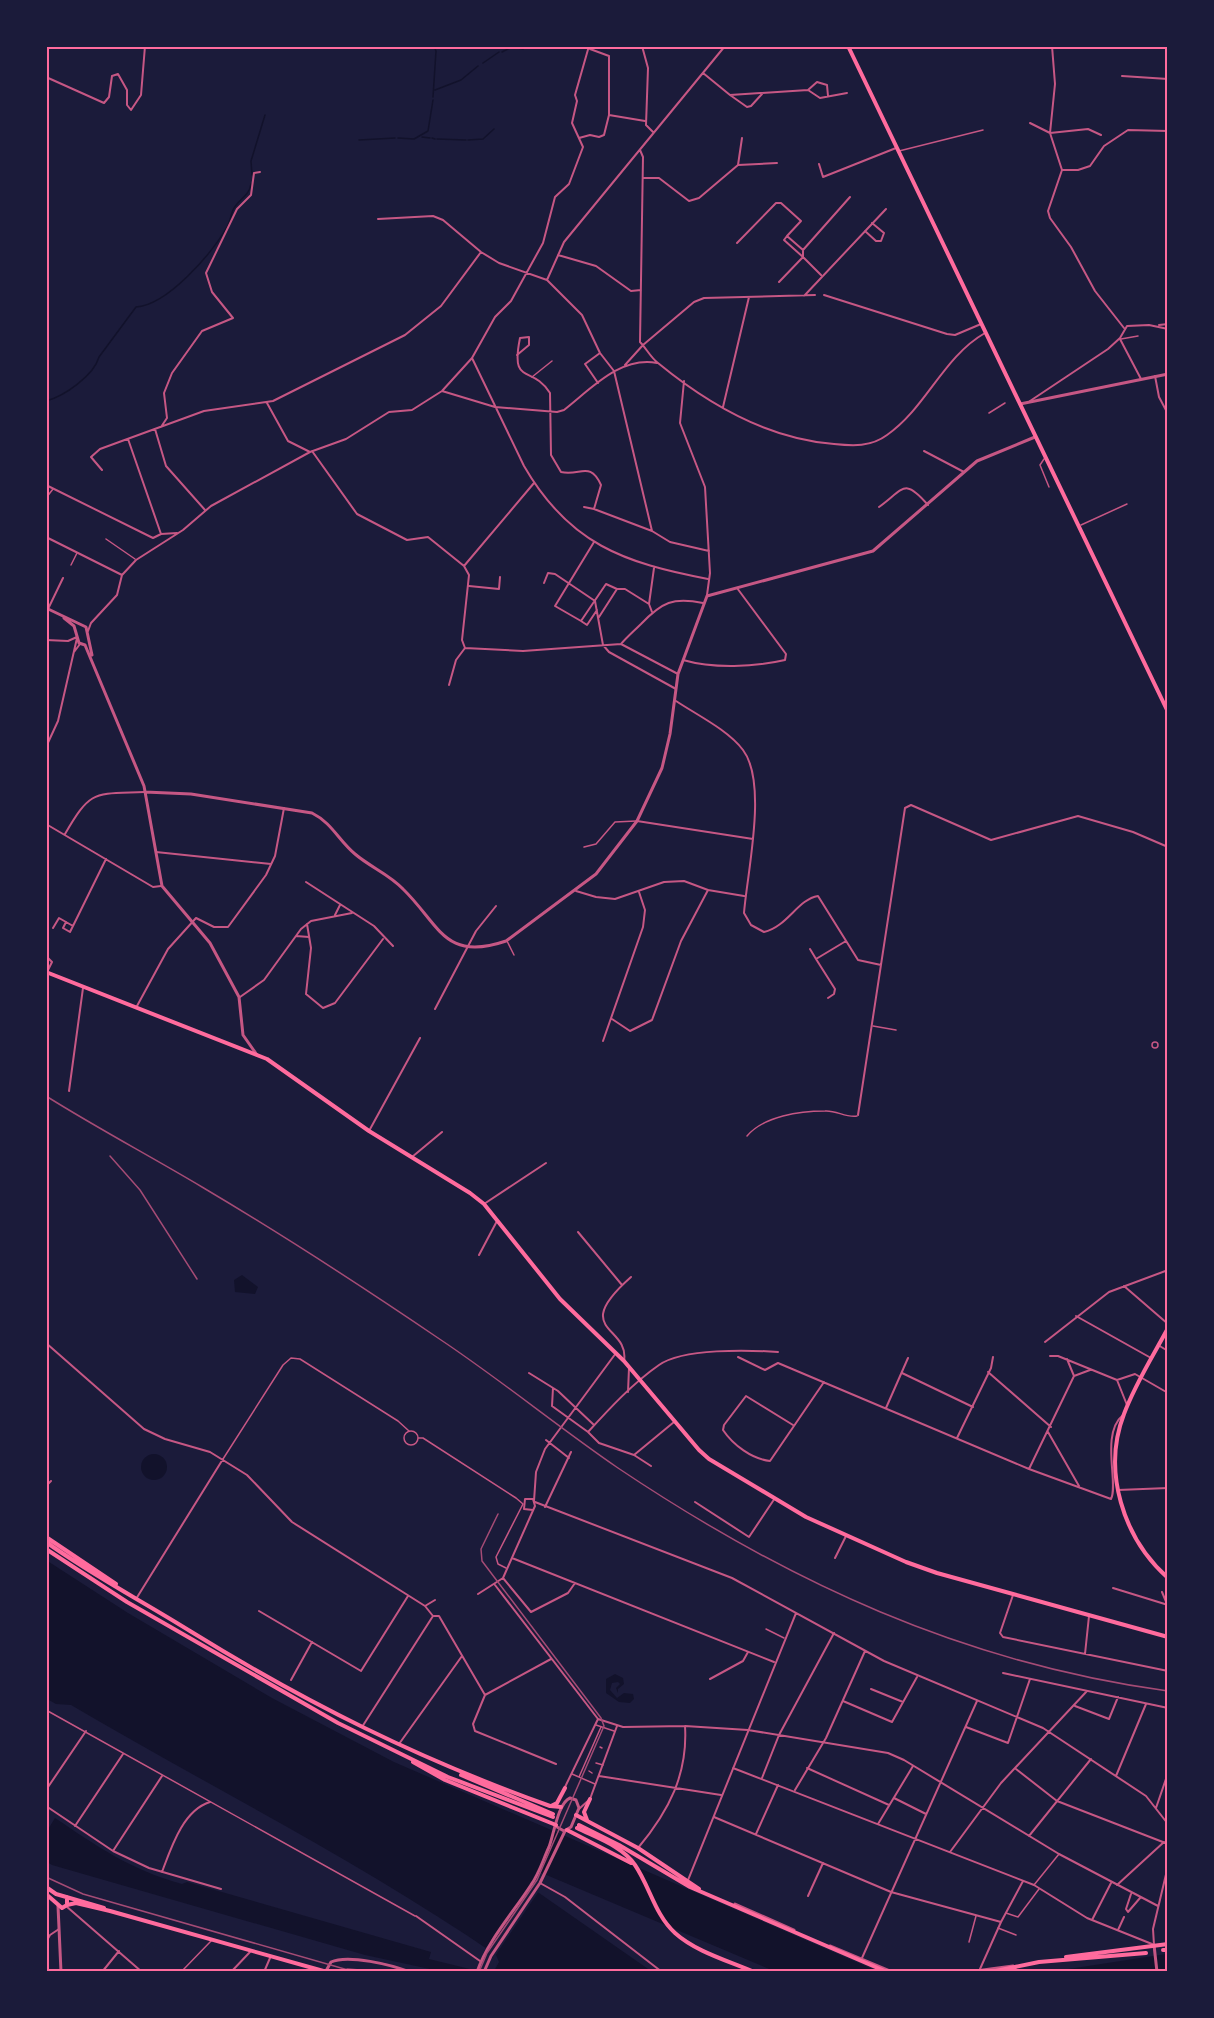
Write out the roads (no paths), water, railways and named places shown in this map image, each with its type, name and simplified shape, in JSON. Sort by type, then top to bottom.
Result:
[{"type":"main road","points":[[848,46],[1167,712]]},
{"type":"main road","points":[[47,972],[137,1006],[274,1064],[369,1131],[484,1204],[560,1299],[616,1353],[709,1459],[806,1517],[937,1573],[1167,1637]]},
{"type":"main road","points":[[1167,1326],[1127,1406],[1116,1452],[1118,1490],[1133,1534],[1145,1553],[1167,1578]]},
{"type":"main road","points":[[46,1539],[136,1599],[293,1691],[398,1746],[553,1816],[456,1780],[397,1753],[293,1698],[95,1583],[46,1549]]},
{"type":"main road","points":[[95,1583],[130,1602],[136,1599]]},
{"type":"main road","points":[[397,1753],[440,1779],[556,1828]]},
{"type":"main road","points":[[450,1769],[550,1806],[561,1807]]},
{"type":"main road","points":[[550,1806],[557,1803],[565,1788]]},
{"type":"main road","points":[[589,1823],[584,1812],[590,1799]]},
{"type":"main road","points":[[577,1813],[589,1823],[638,1848],[710,1894]]},
{"type":"main road","points":[[754,1971],[696,1946],[676,1934],[659,1912],[640,1873],[620,1850],[578,1827],[618,1845],[681,1882],[771,1923],[796,1931],[887,1971]]},
{"type":"main road","points":[[565,1832],[609,1850],[628,1861],[640,1873]]},
{"type":"main road","points":[[46,1887],[61,1895],[95,1904],[110,1911]]},
{"type":"main road","points":[[46,1893],[57,1904],[66,1906],[76,1903],[110,1911],[326,1971]]},
{"type":"main road","points":[[57,1904],[61,1895]]},
{"type":"main road","points":[[66,1906],[67,1897]]},
{"type":"main road","points":[[991,1971],[1167,1944]]},
{"type":"main road","points":[[1039,1962],[1146,1953]]},
{"type":"street","points":[[46,77],[104,103],[108,97],[112,76],[118,74],[127,90],[127,105],[131,110],[141,95],[145,71],[145,46]]},
{"type":"street","points":[[642,46],[648,68],[646,121],[653,132]]},
{"type":"street","points":[[546,280],[564,242],[725,46]]},
{"type":"street","points":[[1052,46],[1055,84],[1050,133],[1062,170],[1049,214],[1071,247],[1095,291],[1124,328]]},
{"type":"street","points":[[257,1055],[243,1035],[239,997],[210,943],[162,886],[145,792],[87,644],[88,631],[92,623],[117,595],[122,575],[136,560],[178,533],[205,510],[311,452],[346,439],[389,412],[412,410],[442,391],[472,358],[495,317],[511,301],[543,243],[555,197],[569,184],[578,162],[583,147],[572,123],[577,101],[575,95],[589,48],[609,56],[609,115],[604,135],[579,138]]},
{"type":"street","points":[[703,73],[747,107],[751,106],[762,93]]},
{"type":"street","points":[[1122,76],[1167,79]]},
{"type":"street","points":[[808,90],[817,82],[822,82],[827,85],[828,96]]},
{"type":"street","points":[[730,95],[808,90],[820,98],[848,93]]},
{"type":"street","points":[[46,92],[46,97]]},
{"type":"street","points":[[609,115],[646,121]]},
{"type":"street","points":[[1030,123],[1050,133],[1088,129],[1101,135]]},
{"type":"street","points":[[819,164],[823,177],[897,150],[983,130]]},
{"type":"street","points":[[1062,170],[1079,170],[1090,166],[1104,147],[1128,130],[1167,131]]},
{"type":"street","points":[[738,165],[742,138]]},
{"type":"street","points":[[640,150],[643,158],[642,334],[640,342],[657,363],[723,407],[758,427],[804,442],[866,444],[886,437],[898,427],[954,359],[985,333]]},
{"type":"street","points":[[643,178],[659,178],[689,201],[699,198],[738,165],[777,164]]},
{"type":"street","points":[[161,427],[167,418],[164,393],[171,373],[202,331],[232,318],[212,292],[206,273],[237,209],[251,195],[254,173],[260,172]]},
{"type":"street","points":[[779,282],[803,258],[803,250],[850,197]]},
{"type":"street","points":[[737,243],[776,203],[781,202],[801,221],[784,240],[821,275]]},
{"type":"street","points":[[804,296],[821,275],[886,209]]},
{"type":"street","points":[[378,219],[433,216],[456,230],[481,252],[525,273],[546,280],[582,315],[600,353],[614,371],[652,531]]},
{"type":"street","points":[[865,231],[876,241],[884,238],[884,233],[872,223]]},
{"type":"street","points":[[787,236],[803,250]]},
{"type":"street","points":[[102,470],[91,457],[100,449],[204,411],[267,402],[405,335],[441,306],[481,252]]},
{"type":"street","points":[[558,255],[596,266],[631,291],[642,290]]},
{"type":"street","points":[[623,367],[643,345],[694,302],[704,298],[815,295]]},
{"type":"street","points":[[824,295],[947,334],[955,334],[981,324]]},
{"type":"street","points":[[723,407],[749,297]]},
{"type":"street","points":[[1141,379],[1120,339],[1124,328],[1132,324],[1167,329]]},
{"type":"street","points":[[1156,326],[1167,324]]},
{"type":"street","points":[[1030,401],[1120,339],[1138,336]]},
{"type":"street","points":[[517,355],[530,345],[529,337],[520,338],[517,355],[518,368],[544,385],[550,393],[552,459],[561,472],[589,470],[596,476],[601,485],[594,509]]},
{"type":"street","points":[[599,384],[585,364],[600,353]]},
{"type":"street","points":[[472,358],[534,483],[561,516],[594,542],[622,557],[654,568],[708,579]]},
{"type":"street","points":[[531,377],[552,361]]},
{"type":"street","points":[[442,391],[495,407],[564,410],[614,371],[636,362],[657,363]]},
{"type":"street","points":[[1019,405],[1167,374]]},
{"type":"street","points":[[1155,376],[1159,397],[1167,414]]},
{"type":"street","points":[[65,834],[83,804],[94,796],[145,792],[191,794],[312,813],[324,819],[354,854],[403,889],[445,937],[470,948],[490,946],[506,941],[576,891],[612,856],[637,821],[662,768],[678,674],[707,596],[709,551],[705,487],[680,423],[684,381]]},
{"type":"street","points":[[1011,401],[1016,398]]},
{"type":"street","points":[[267,402],[288,441],[311,452],[357,514],[407,540],[428,537],[464,566],[469,575],[462,640],[465,648]]},
{"type":"street","points":[[989,412],[1005,404]]},
{"type":"street","points":[[155,429],[166,466],[205,510]]},
{"type":"street","points":[[707,596],[873,551],[964,472],[987,456],[1035,436]]},
{"type":"street","points":[[128,439],[161,534]]},
{"type":"street","points":[[924,451],[964,472]]},
{"type":"street","points":[[1045,458],[1041,465],[1049,487]]},
{"type":"street","points":[[464,566],[534,483]]},
{"type":"street","points":[[46,485],[153,538],[161,534],[178,533]]},
{"type":"street","points":[[879,507],[901,488],[908,487],[915,490],[928,505]]},
{"type":"street","points":[[46,498],[54,488]]},
{"type":"street","points":[[1077,526],[1099,519],[1127,504]]},
{"type":"street","points":[[584,507],[652,531],[670,542],[709,551]]},
{"type":"street","points":[[46,537],[122,575]]},
{"type":"street","points":[[106,539],[136,560]]},
{"type":"street","points":[[594,542],[555,606],[587,625],[597,610]]},
{"type":"street","points":[[71,565],[77,552]]},
{"type":"street","points":[[652,612],[649,604],[654,568]]},
{"type":"street","points":[[544,583],[548,573],[555,574],[595,601],[603,645],[609,652],[676,689]]},
{"type":"street","points":[[63,578],[47,608],[84,626],[88,631]]},
{"type":"street","points":[[469,586],[499,589],[500,578]]},
{"type":"street","points":[[581,621],[606,584],[617,589],[625,589],[649,604]]},
{"type":"street","points":[[683,660],[699,664],[724,665],[785,660],[786,654],[738,588]]},
{"type":"street","points":[[599,617],[617,589]]},
{"type":"street","points":[[621,644],[652,612],[668,602],[683,599],[704,603]]},
{"type":"street","points":[[60,615],[76,632],[80,644]]},
{"type":"street","points":[[76,632],[78,627],[92,623]]},
{"type":"street","points":[[46,640],[68,641],[77,637]]},
{"type":"street","points":[[46,747],[58,721],[77,637]]},
{"type":"street","points":[[80,644],[87,644]]},
{"type":"street","points":[[74,652],[80,644]]},
{"type":"street","points":[[465,648],[523,651],[621,644],[678,674]]},
{"type":"street","points":[[449,685],[456,660],[465,648]]},
{"type":"street","points":[[675,701],[743,750],[753,775],[755,811],[744,913],[751,926],[764,932],[777,929],[815,896],[821,899],[858,960],[881,965]]},
{"type":"street","points":[[747,1136],[755,1127],[775,1118],[826,1110],[852,1117],[858,1115],[905,808],[911,805],[991,840],[1078,816],[1133,832],[1167,847]]},
{"type":"street","points":[[137,1006],[168,949],[197,917],[214,927],[228,927],[266,875],[275,856],[284,808]]},
{"type":"street","points":[[584,847],[596,844],[615,822],[637,821],[753,839]]},
{"type":"street","points":[[46,824],[153,887],[162,886]]},
{"type":"street","points":[[156,852],[271,864]]},
{"type":"street","points":[[66,922],[63,928],[70,932],[106,859]]},
{"type":"street","points":[[576,891],[596,897],[615,899],[664,882],[684,881],[708,890],[745,896]]},
{"type":"street","points":[[306,882],[374,926],[383,939],[393,946]]},
{"type":"street","points":[[612,1018],[630,1031],[652,1020],[681,941],[708,890]]},
{"type":"street","points":[[603,1041],[643,927],[645,910],[639,892]]},
{"type":"street","points":[[335,915],[340,905]]},
{"type":"street","points":[[435,1009],[470,948],[476,931],[496,906]]},
{"type":"street","points":[[239,997],[264,980],[307,924],[316,919],[352,913]]},
{"type":"street","points":[[53,928],[59,918],[73,926]]},
{"type":"street","points":[[307,924],[311,948],[306,994],[323,1008],[334,1003],[383,939]]},
{"type":"street","points":[[296,936],[309,937]]},
{"type":"street","points":[[816,959],[846,940]]},
{"type":"street","points":[[506,941],[514,955]]},
{"type":"street","points":[[810,949],[835,989],[834,994],[828,998]]},
{"type":"street","points":[[47,972],[52,962],[48,957]]},
{"type":"street","points":[[69,1091],[83,985]]},
{"type":"street","points":[[872,1025],[896,1030]]},
{"type":"street","points":[[369,1131],[420,1038]]},
{"type":"street","points":[[412,1157],[442,1132]]},
{"type":"street","points":[[484,1204],[546,1163]]},
{"type":"street","points":[[479,1255],[497,1221]]},
{"type":"street","points":[[578,1232],[622,1285]]},
{"type":"street","points":[[1045,1342],[1108,1292],[1167,1270]]},
{"type":"street","points":[[624,1362],[622,1347],[610,1334],[602,1317],[603,1307],[631,1277]]},
{"type":"street","points":[[1124,1286],[1167,1326]]},
{"type":"street","points":[[1076,1316],[1152,1358]]},
{"type":"street","points":[[46,1343],[144,1430],[165,1439],[207,1450],[223,1460],[255,1481],[292,1522],[425,1606],[434,1616],[439,1616],[485,1695]]},
{"type":"street","points":[[1158,1345],[1167,1351]]},
{"type":"street","points":[[588,1432],[640,1380],[660,1364],[674,1359],[736,1350],[778,1352]]},
{"type":"street","points":[[478,1594],[503,1578],[531,1520],[539,1461],[547,1445],[616,1353]]},
{"type":"street","points":[[1050,1356],[1067,1359],[1117,1380],[1135,1374],[1142,1376],[1167,1393]]},
{"type":"street","points":[[957,1438],[973,1407],[993,1357]]},
{"type":"street","points":[[136,1599],[283,1365],[291,1358],[300,1359],[398,1421],[409,1431],[416,1433],[418,1438]]},
{"type":"street","points":[[738,1358],[765,1370],[778,1363],[1029,1469],[1113,1498],[1111,1448],[1115,1427],[1124,1415]]},
{"type":"street","points":[[886,1408],[908,1358]]},
{"type":"street","points":[[1067,1359],[1074,1376]]},
{"type":"street","points":[[628,1392],[629,1368]]},
{"type":"street","points":[[1029,1469],[1074,1376],[1091,1369]]},
{"type":"street","points":[[988,1372],[1051,1427]]},
{"type":"street","points":[[529,1373],[562,1394],[594,1425]]},
{"type":"street","points":[[902,1373],[973,1407]]},
{"type":"street","points":[[1117,1380],[1127,1406]]},
{"type":"street","points":[[793,1425],[746,1396],[724,1425],[723,1430],[743,1450],[762,1460],[770,1461],[824,1382]]},
{"type":"street","points":[[553,1388],[552,1406],[588,1432],[599,1443],[634,1455],[651,1466]]},
{"type":"street","points":[[552,1399],[562,1394]]},
{"type":"street","points":[[634,1455],[675,1422]]},
{"type":"street","points":[[409,1431],[405,1436],[407,1443],[414,1444],[418,1438]]},
{"type":"street","points":[[1048,1432],[1079,1486]]},
{"type":"street","points":[[418,1438],[423,1438],[516,1498],[523,1504],[531,1520]]},
{"type":"street","points":[[546,1440],[569,1458]]},
{"type":"street","points":[[543,1507],[572,1452]]},
{"type":"street","points":[[46,1486],[51,1481]]},
{"type":"street","points":[[1118,1490],[1167,1488]]},
{"type":"street","points":[[507,1569],[498,1564],[496,1557],[517,1513],[534,1490]]},
{"type":"street","points":[[516,1498],[527,1499],[534,1505],[732,1578],[865,1652],[1050,1733],[1146,1796],[1167,1824]]},
{"type":"street","points":[[695,1502],[749,1537],[775,1498]]},
{"type":"street","points":[[517,1513],[534,1505]]},
{"type":"street","points":[[836,1558],[846,1535]]},
{"type":"street","points":[[512,1558],[774,1662]]},
{"type":"street","points":[[503,1578],[531,1612],[568,1593],[575,1583]]},
{"type":"street","points":[[495,1585],[598,1719],[617,1726],[686,1726],[748,1730],[882,1751],[913,1766],[1059,1854],[1158,1906]]},
{"type":"street","points":[[1113,1588],[1167,1605]]},
{"type":"street","points":[[1162,1592],[1167,1605]]},
{"type":"street","points":[[1013,1594],[1001,1635],[1167,1671]]},
{"type":"street","points":[[259,1611],[361,1671],[408,1596]]},
{"type":"street","points":[[425,1606],[435,1600]]},
{"type":"street","points":[[688,1881],[774,1662],[796,1613]]},
{"type":"street","points":[[362,1728],[434,1616]]},
{"type":"street","points":[[1085,1654],[1089,1616]]},
{"type":"street","points":[[766,1629],[785,1639]]},
{"type":"street","points":[[762,1779],[779,1735],[834,1633]]},
{"type":"street","points":[[291,1680],[312,1642]]},
{"type":"street","points":[[710,1679],[743,1661],[748,1652]]},
{"type":"street","points":[[794,1791],[843,1701],[865,1652]]},
{"type":"street","points":[[398,1746],[462,1656]]},
{"type":"street","points":[[552,1659],[485,1695],[473,1724],[475,1731],[556,1764]]},
{"type":"street","points":[[1003,1673],[1167,1708]]},
{"type":"street","points":[[843,1701],[892,1722],[918,1676]]},
{"type":"street","points":[[965,1726],[1008,1743],[1019,1718],[1030,1679]]},
{"type":"street","points":[[871,1689],[903,1702]]},
{"type":"street","points":[[950,1851],[1015,1768],[1075,1706],[1087,1690]]},
{"type":"street","points":[[1075,1706],[1109,1719],[1118,1697]]},
{"type":"street","points":[[862,1958],[978,1700]]},
{"type":"street","points":[[1116,1776],[1146,1704]]},
{"type":"street","points":[[46,1710],[416,1916],[481,1961]]},
{"type":"street","points":[[564,1802],[565,1788],[571,1773],[598,1719]]},
{"type":"street","points":[[595,1725],[615,1731]]},
{"type":"street","points":[[484,1971],[491,1956],[540,1883],[565,1832],[577,1813],[590,1799],[617,1726]]},
{"type":"street","points":[[638,1848],[661,1818],[677,1787],[685,1757],[686,1726]]},
{"type":"street","points":[[579,1777],[601,1727]]},
{"type":"street","points":[[46,1790],[86,1731]]},
{"type":"street","points":[[75,1826],[123,1754]]},
{"type":"street","points":[[579,1755],[587,1759]]},
{"type":"street","points":[[1029,1836],[1091,1759]]},
{"type":"street","points":[[596,1763],[604,1765]]},
{"type":"street","points":[[878,1824],[913,1766]]},
{"type":"street","points":[[733,1768],[1034,1885],[1092,1920],[1154,1945]]},
{"type":"street","points":[[807,1768],[889,1805]]},
{"type":"street","points":[[1015,1768],[1057,1801],[1166,1843],[1116,1885]]},
{"type":"street","points":[[571,1773],[596,1784]]},
{"type":"street","points":[[1156,1808],[1167,1773]]},
{"type":"street","points":[[113,1851],[162,1776]]},
{"type":"street","points":[[599,1776],[722,1795]]},
{"type":"street","points":[[756,1835],[778,1785]]},
{"type":"street","points":[[477,1970],[485,1952],[538,1873],[564,1802],[570,1798],[576,1800],[577,1813]]},
{"type":"street","points":[[894,1798],[926,1814]]},
{"type":"street","points":[[162,1872],[174,1840],[199,1806],[210,1802]]},
{"type":"street","points":[[46,1806],[113,1851],[162,1872],[221,1889]]},
{"type":"street","points":[[714,1817],[891,1892],[1001,1922]]},
{"type":"street","points":[[556,1828],[565,1832]]},
{"type":"street","points":[[1034,1885],[1059,1854]]},
{"type":"street","points":[[808,1896],[823,1862]]},
{"type":"street","points":[[1157,1971],[1152,1929],[1167,1866]]},
{"type":"street","points":[[980,1969],[998,1928],[1023,1881]]},
{"type":"street","points":[[540,1883],[565,1897],[662,1971]]},
{"type":"street","points":[[1092,1920],[1111,1883]]},
{"type":"street","points":[[1006,1913],[1018,1917],[1039,1888]]},
{"type":"street","points":[[1131,1893],[1126,1909],[1128,1912],[1140,1898]]},
{"type":"street","points":[[57,1904],[61,1971]]},
{"type":"street","points":[[59,1916],[66,1906],[142,1971]]},
{"type":"street","points":[[969,1942],[976,1916]]},
{"type":"street","points":[[1118,1930],[1124,1917]]},
{"type":"street","points":[[998,1928],[1017,1935]]},
{"type":"street","points":[[46,1942],[50,1935],[59,1929]]},
{"type":"street","points":[[181,1971],[213,1939]]},
{"type":"street","points":[[818,1941],[892,1971]]},
{"type":"street","points":[[231,1971],[251,1950]]},
{"type":"street","points":[[102,1971],[119,1951]]},
{"type":"street","points":[[264,1971],[271,1956]]},
{"type":"street","points":[[326,1971],[332,1961],[340,1960],[379,1963],[410,1971]]},
{"type":"street","points":[[968,1971],[1015,1966]]},
{"type":"waterway","points":[[433,97],[436,51],[434,46]]},
{"type":"waterway","points":[[502,52],[512,47],[523,49]]},
{"type":"waterway","points":[[483,63],[499,52]]},
{"type":"waterway","points":[[435,90],[461,80],[478,66]]},
{"type":"waterway","points":[[398,138],[414,139],[428,131],[433,100]]},
{"type":"waterway","points":[[252,175],[251,161],[265,115]]},
{"type":"waterway","points":[[468,140],[483,139],[494,129]]},
{"type":"waterway","points":[[422,137],[430,138]]},
{"type":"waterway","points":[[359,140],[395,138]]},
{"type":"waterway","points":[[437,139],[466,140]]},
{"type":"waterway","points":[[46,401],[70,390],[85,378],[136,307],[162,297],[188,276],[220,238],[235,206],[248,192],[251,184]]},
{"type":"tram line","points":[[479,1972],[487,1953],[537,1880],[604,1726],[601,1718],[482,1561],[481,1549],[498,1514]]},
{"type":"tram line","points":[[46,1877],[83,1894],[355,1972]]},
{"type":"tram line","points":[[347,1969],[387,1972]]},
{"type":"railway","points":[[46,1096],[202,1187],[323,1262],[463,1355],[618,1468],[747,1547],[880,1612],[949,1638],[1019,1660],[1092,1678],[1168,1691]]},
{"type":"railway","points":[[110,1156],[140,1190],[197,1279]]}]
